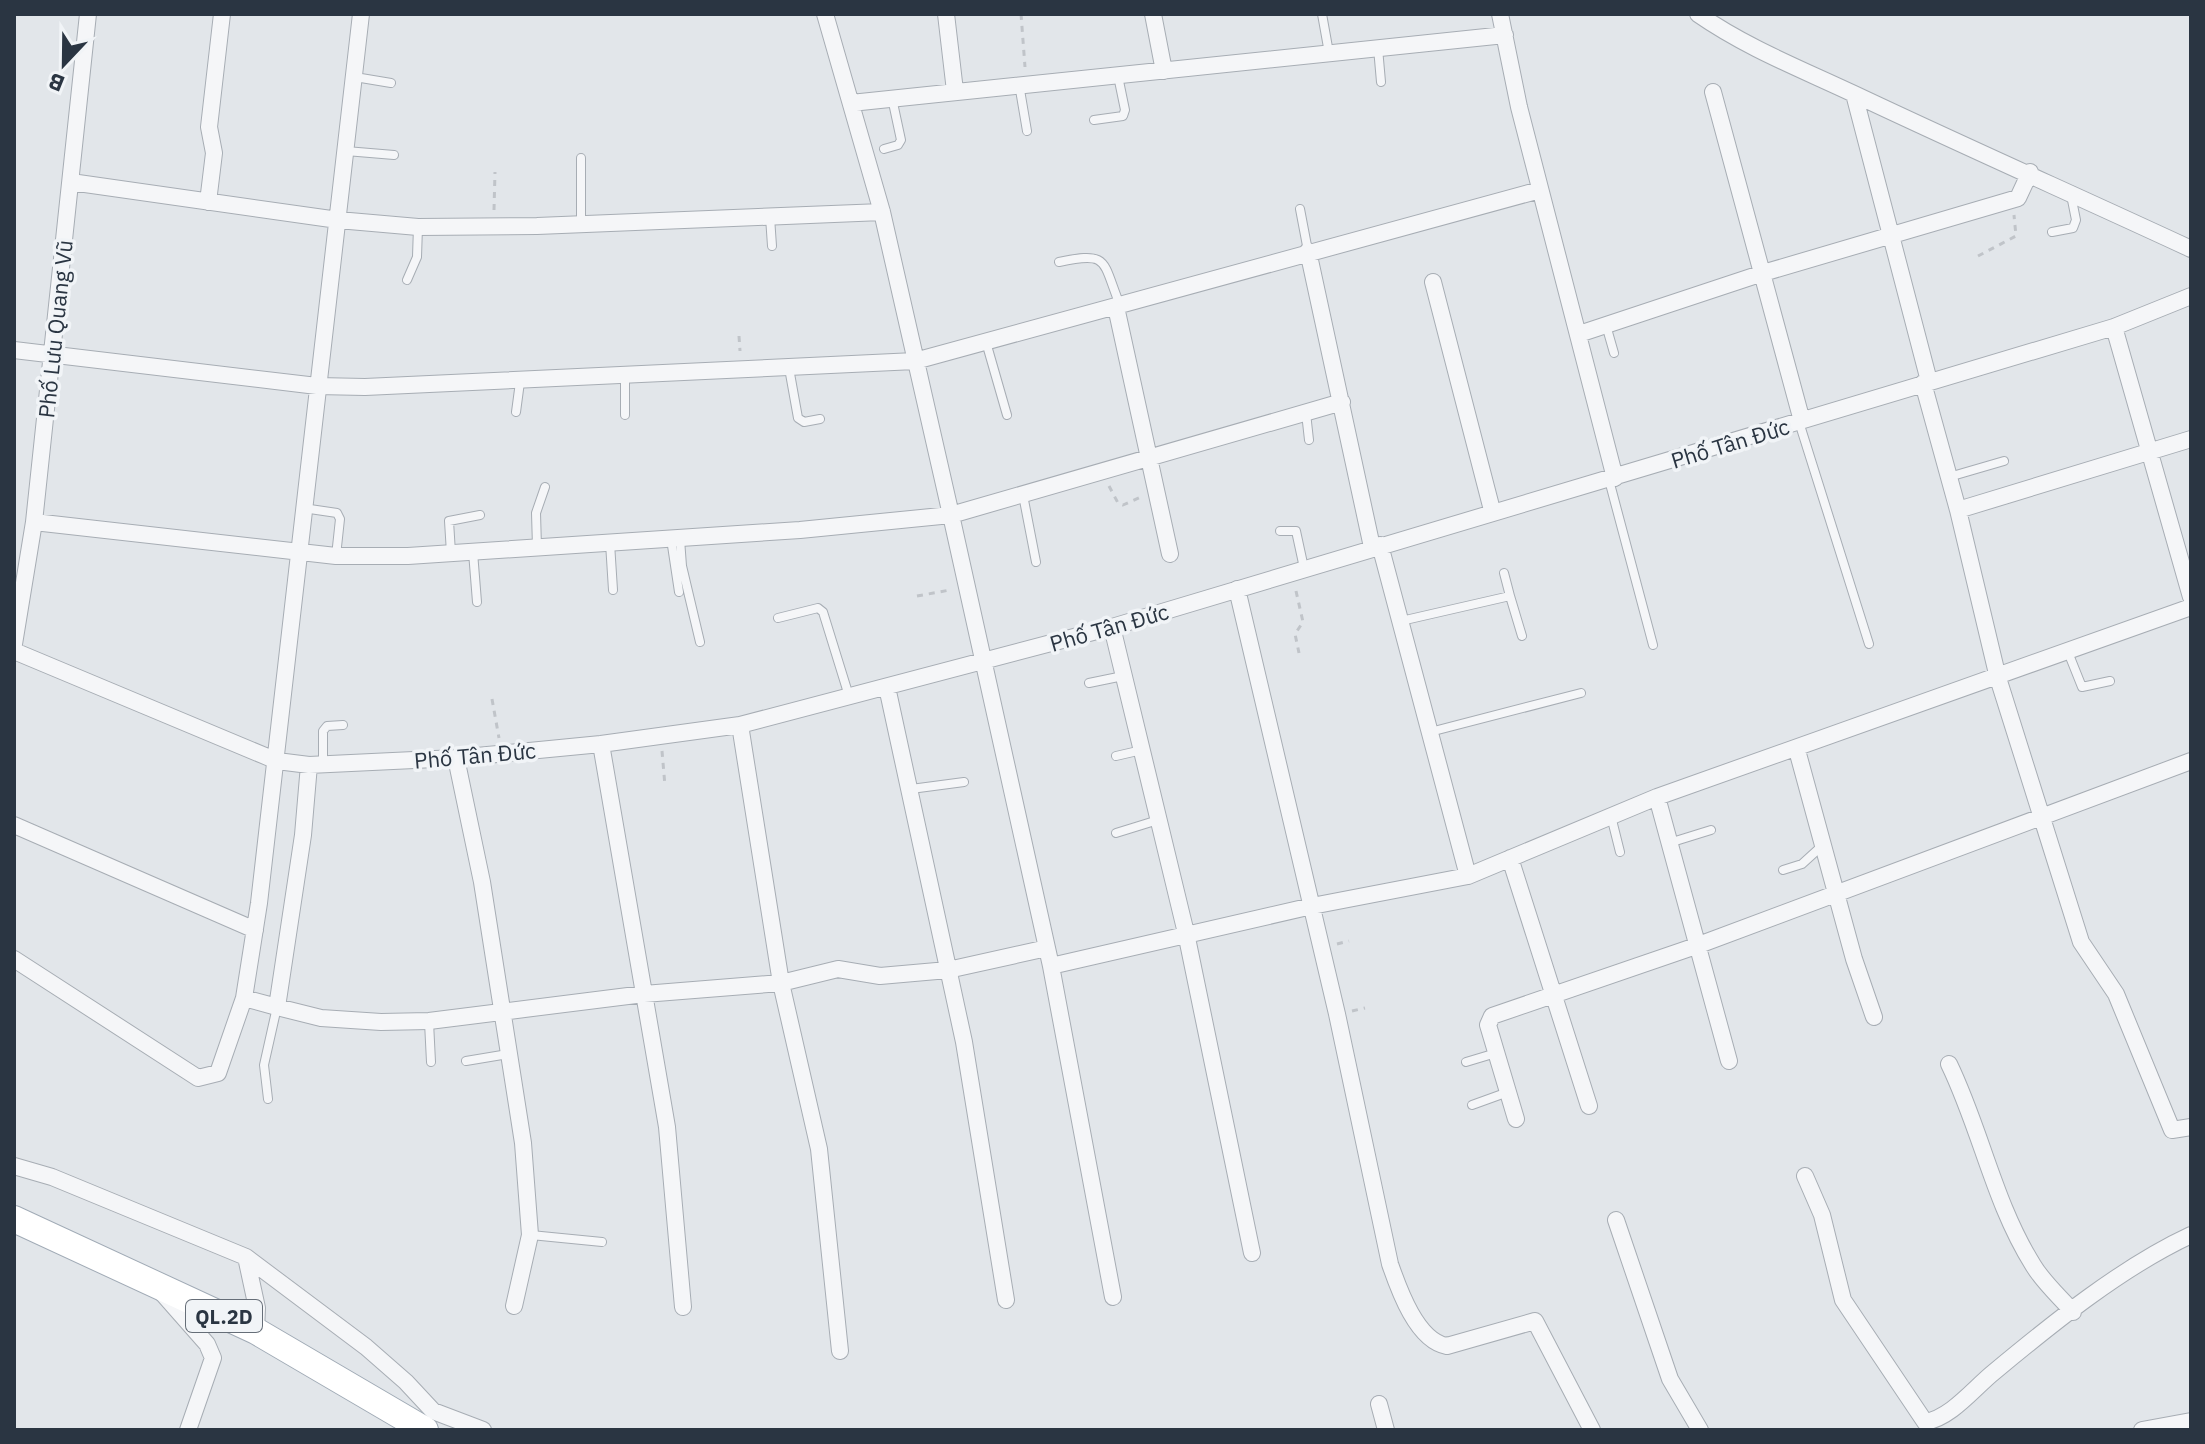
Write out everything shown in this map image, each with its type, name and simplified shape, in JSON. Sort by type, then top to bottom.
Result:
[{"type":"main road","name":"QL.2D","points":[[14,1219],[256,1331],[427,1424]]},
{"type":"street","name":"Phố Lưu Quang Vũ","points":[[14,644],[34,522],[88,14]]},
{"type":"street","points":[[208,202],[214,153],[209,127],[222,14]]},
{"type":"street","points":[[14,959],[198,1078],[218,1073],[244,998],[255,930],[277,761],[297,552],[361,14]]},
{"type":"street","points":[[825,14],[882,212],[951,515],[981,663],[1051,966],[1113,1297]]},
{"type":"street","points":[[946,14],[955,91]]},
{"type":"street","points":[[1153,14],[1164,71]]},
{"type":"street","points":[[1500,14],[1612,479]]},
{"type":"street","points":[[1698,14],[1756,50],[1953,142],[2030,172],[2191,249]]},
{"type":"street","points":[[851,103],[1505,35]]},
{"type":"street","points":[[1713,92],[1800,421]]},
{"type":"street","points":[[1854,94],[1998,678],[2044,816],[2081,942],[2116,994],[2172,1130],[2191,1127]]},
{"type":"street","points":[[1579,334],[1763,273],[2010,200],[2024,191],[2030,172]]},
{"type":"street","points":[[71,182],[338,220],[418,227],[882,212]]},
{"type":"street","points":[[14,350],[317,386],[520,382],[915,361],[1540,190]]},
{"type":"street","points":[[1308,251],[1376,546],[1400,622],[1468,876]]},
{"type":"street","points":[[1433,282],[1492,510]]},
{"type":"street","name":"Phố Tân Đức","points":[[14,651],[277,761],[316,765],[456,758],[601,744],[740,725],[1112,627],[1492,510],[1612,479],[2114,327],[2191,296]]},
{"type":"street","points":[[1118,306],[1170,554]]},
{"type":"street","points":[[2114,327],[2191,597]]},
{"type":"street","points":[[34,522],[336,556],[472,552],[675,539],[951,515],[1342,402]]},
{"type":"street","points":[[1958,510],[2191,439]]},
{"type":"street","points":[[1237,589],[1312,906],[1385,1241],[1400,1291],[1431,1341],[1440,1345],[1447,1346],[1535,1321],[1592,1430]]},
{"type":"street","points":[[1051,966],[1186,933],[1468,876],[1657,797],[1797,750],[2191,607]]},
{"type":"street","points":[[1112,627],[1186,933],[1252,1253]]},
{"type":"street","points":[[887,687],[964,1042],[1006,1300]]},
{"type":"street","points":[[740,725],[781,983],[819,1149],[840,1351]]},
{"type":"street","points":[[601,744],[667,1127],[683,1307]]},
{"type":"street","points":[[1797,750],[1874,1017]]},
{"type":"street","points":[[456,758],[482,882],[523,1143],[530,1235],[514,1306]]},
{"type":"street","points":[[1516,1119],[1488,1025],[1492,1016],[1696,946],[2191,761]]},
{"type":"street","points":[[277,1007],[316,765]]},
{"type":"street","points":[[1657,797],[1729,1061]]},
{"type":"street","points":[[14,825],[255,930]]},
{"type":"street","points":[[1510,858],[1589,1106]]},
{"type":"street","points":[[244,998],[321,1018],[429,1021],[644,994],[781,983],[849,968],[880,976],[948,970],[1047,948]]},
{"type":"street","points":[[1949,1064],[1985,1146],[1995,1188],[2033,1267],[2073,1312]]},
{"type":"street","points":[[14,1166],[52,1177],[246,1257],[366,1347],[406,1382],[427,1424],[483,1430]]},
{"type":"street","points":[[1805,1176],[1822,1215],[1843,1300],[1925,1422],[1959,1403],[2126,1271],[2191,1235]]},
{"type":"street","points":[[1616,1220],[1670,1379],[1700,1430]]},
{"type":"street","points":[[246,1257],[257,1308],[256,1331]]},
{"type":"street","points":[[153,1282],[207,1344],[213,1358],[188,1430]]},
{"type":"street","points":[[1379,1404],[1386,1430]]},
{"type":"street","points":[[2142,1430],[2191,1421]]},
{"type":"lane","points":[[1322,14],[1329,53]]},
{"type":"lane","points":[[1378,48],[1381,82]]},
{"type":"lane","points":[[1094,120],[1123,116],[1125,110],[1118,75]]},
{"type":"lane","points":[[355,77],[391,83]]},
{"type":"lane","points":[[1022,83],[1027,131]]},
{"type":"lane","points":[[884,149],[898,145],[901,140],[892,97]]},
{"type":"lane","points":[[346,151],[394,155]]},
{"type":"lane","points":[[581,158],[581,224]]},
{"type":"lane","points":[[2052,232],[2073,228],[2076,220],[2071,191]]},
{"type":"lane","points":[[1300,209],[1308,251]]},
{"type":"lane","points":[[770,217],[772,246]]},
{"type":"lane","points":[[407,280],[417,257],[418,227]]},
{"type":"lane","points":[[1059,262],[1091,255],[1099,260],[1118,306]]},
{"type":"lane","points":[[1606,325],[1614,353]]},
{"type":"lane","points":[[986,342],[1007,415]]},
{"type":"lane","points":[[789,368],[798,418],[804,422],[820,419]]},
{"type":"lane","points":[[625,377],[625,415]]},
{"type":"lane","points":[[516,412],[520,382]]},
{"type":"lane","points":[[1306,413],[1309,440]]},
{"type":"lane","points":[[1800,421],[1869,644]]},
{"type":"lane","points":[[1949,477],[2004,461]]},
{"type":"lane","points":[[1612,479],[1653,645]]},
{"type":"lane","points":[[537,548],[536,513],[545,487]]},
{"type":"lane","points":[[1023,495],[1036,562]]},
{"type":"lane","points":[[302,508],[337,513],[340,519],[336,556]]},
{"type":"lane","points":[[451,553],[449,521],[480,515]]},
{"type":"lane","points":[[1280,531],[1296,531],[1298,570]]},
{"type":"lane","points":[[675,539],[679,592]]},
{"type":"lane","points":[[675,539],[700,642]]},
{"type":"lane","points":[[610,543],[613,590]]},
{"type":"lane","points":[[472,552],[477,602]]},
{"type":"lane","points":[[1504,573],[1522,636]]},
{"type":"lane","points":[[1400,622],[1510,596]]},
{"type":"lane","points":[[778,618],[818,608],[823,612],[849,697]]},
{"type":"lane","points":[[2068,652],[2082,687],[2110,681]]},
{"type":"lane","points":[[1089,683],[1124,676]]},
{"type":"lane","points":[[1429,732],[1581,693]]},
{"type":"lane","points":[[316,765],[323,731],[327,726],[343,725]]},
{"type":"lane","points":[[1116,756],[1142,750]]},
{"type":"lane","points":[[911,789],[964,782]]},
{"type":"lane","points":[[1611,816],[1620,852]]},
{"type":"lane","points":[[1116,833],[1158,820]]},
{"type":"lane","points":[[1669,843],[1711,830]]},
{"type":"lane","points":[[1783,870],[1802,864],[1825,844]]},
{"type":"lane","points":[[268,1099],[264,1065],[277,1007]]},
{"type":"lane","points":[[429,1021],[431,1062]]},
{"type":"lane","points":[[1466,1062],[1496,1052]]},
{"type":"lane","points":[[466,1061],[508,1054]]},
{"type":"lane","points":[[1472,1105],[1508,1092]]},
{"type":"lane","points":[[530,1235],[602,1242]]},
{"type":"path","points":[[1021,14],[1022,83]]},
{"type":"path","points":[[494,226],[495,172]]},
{"type":"path","points":[[1978,256],[2016,236],[2019,231],[2010,200]]},
{"type":"path","points":[[1100,487],[1108,486],[1118,503],[1123,505],[1156,491]]},
{"type":"path","points":[[1298,570],[1303,622],[1295,634],[1299,653]]},
{"type":"path","points":[[917,596],[966,588]]},
{"type":"path","points":[[492,699],[502,753]]},
{"type":"path","points":[[661,735],[665,786]]}]
